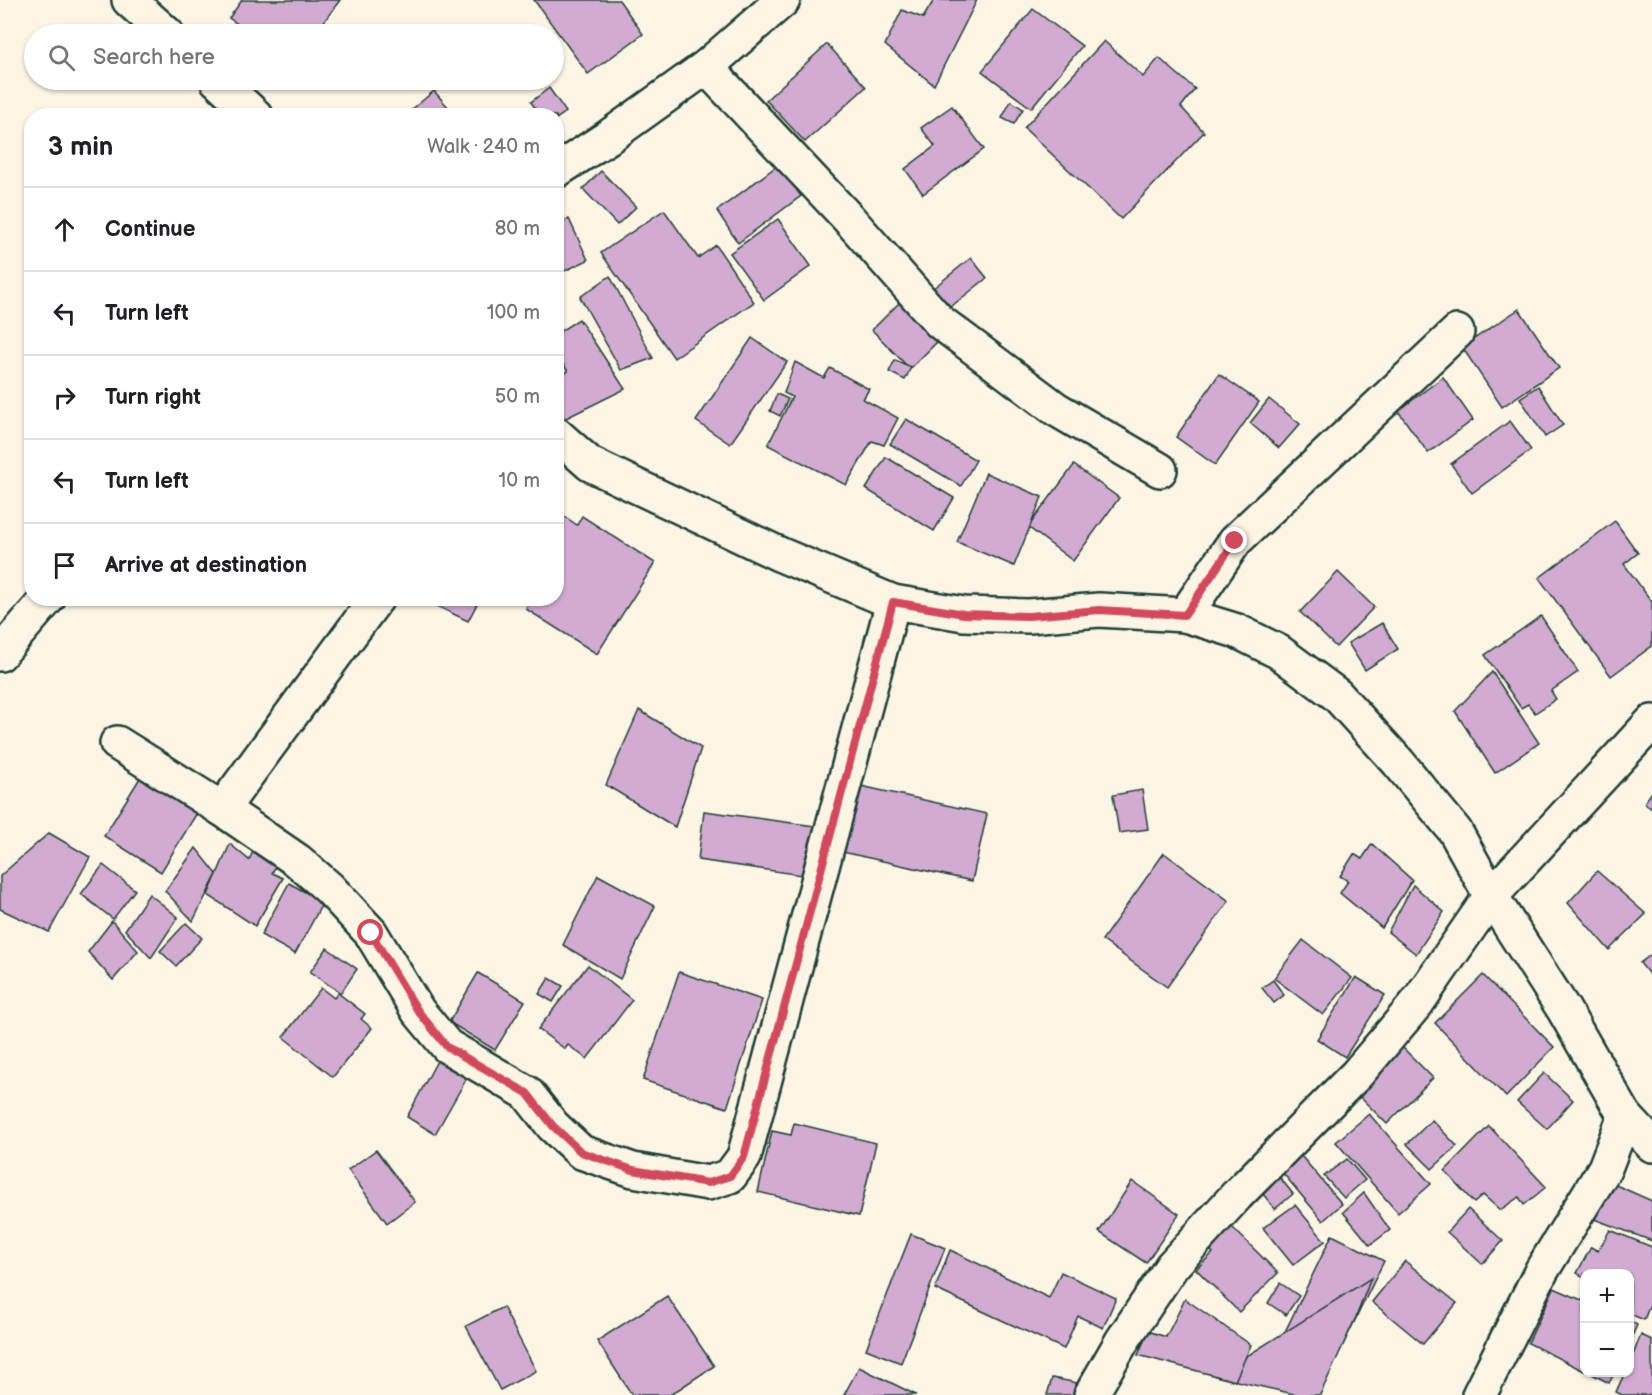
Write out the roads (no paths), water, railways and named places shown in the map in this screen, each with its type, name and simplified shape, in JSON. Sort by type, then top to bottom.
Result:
[{"type":"street","points":[[129,0],[156,24]]},
{"type":"street","points":[[564,166],[706,67],[783,0]]},
{"type":"street","points":[[706,67],[849,219],[940,322],[1056,409],[1160,470]]},
{"type":"street","points":[[228,90],[247,108]]},
{"type":"street","points":[[1185,615],[1235,541],[1457,332]]},
{"type":"street","points":[[564,441],[590,464],[779,554],[893,602],[964,614],[1029,616],[1099,610],[1185,615],[1236,631],[1279,652],[1336,695],[1398,762],[1455,831],[1491,896],[1564,1010],[1625,1116],[1652,1145]]},
{"type":"street","points":[[117,743],[222,809],[298,861],[329,888],[371,933],[418,1011],[447,1047],[527,1093],[553,1126],[581,1152],[633,1170],[708,1183],[730,1176],[744,1157],[893,602]]},
{"type":"street","points":[[0,654],[41,606]]},
{"type":"street","points":[[222,809],[371,606]]},
{"type":"street","points":[[1091,1395],[1122,1341],[1172,1266],[1237,1195],[1357,1074],[1417,1003],[1491,896],[1652,722]]},
{"type":"street","points":[[1479,1395],[1542,1270],[1605,1168],[1625,1116]]}]
